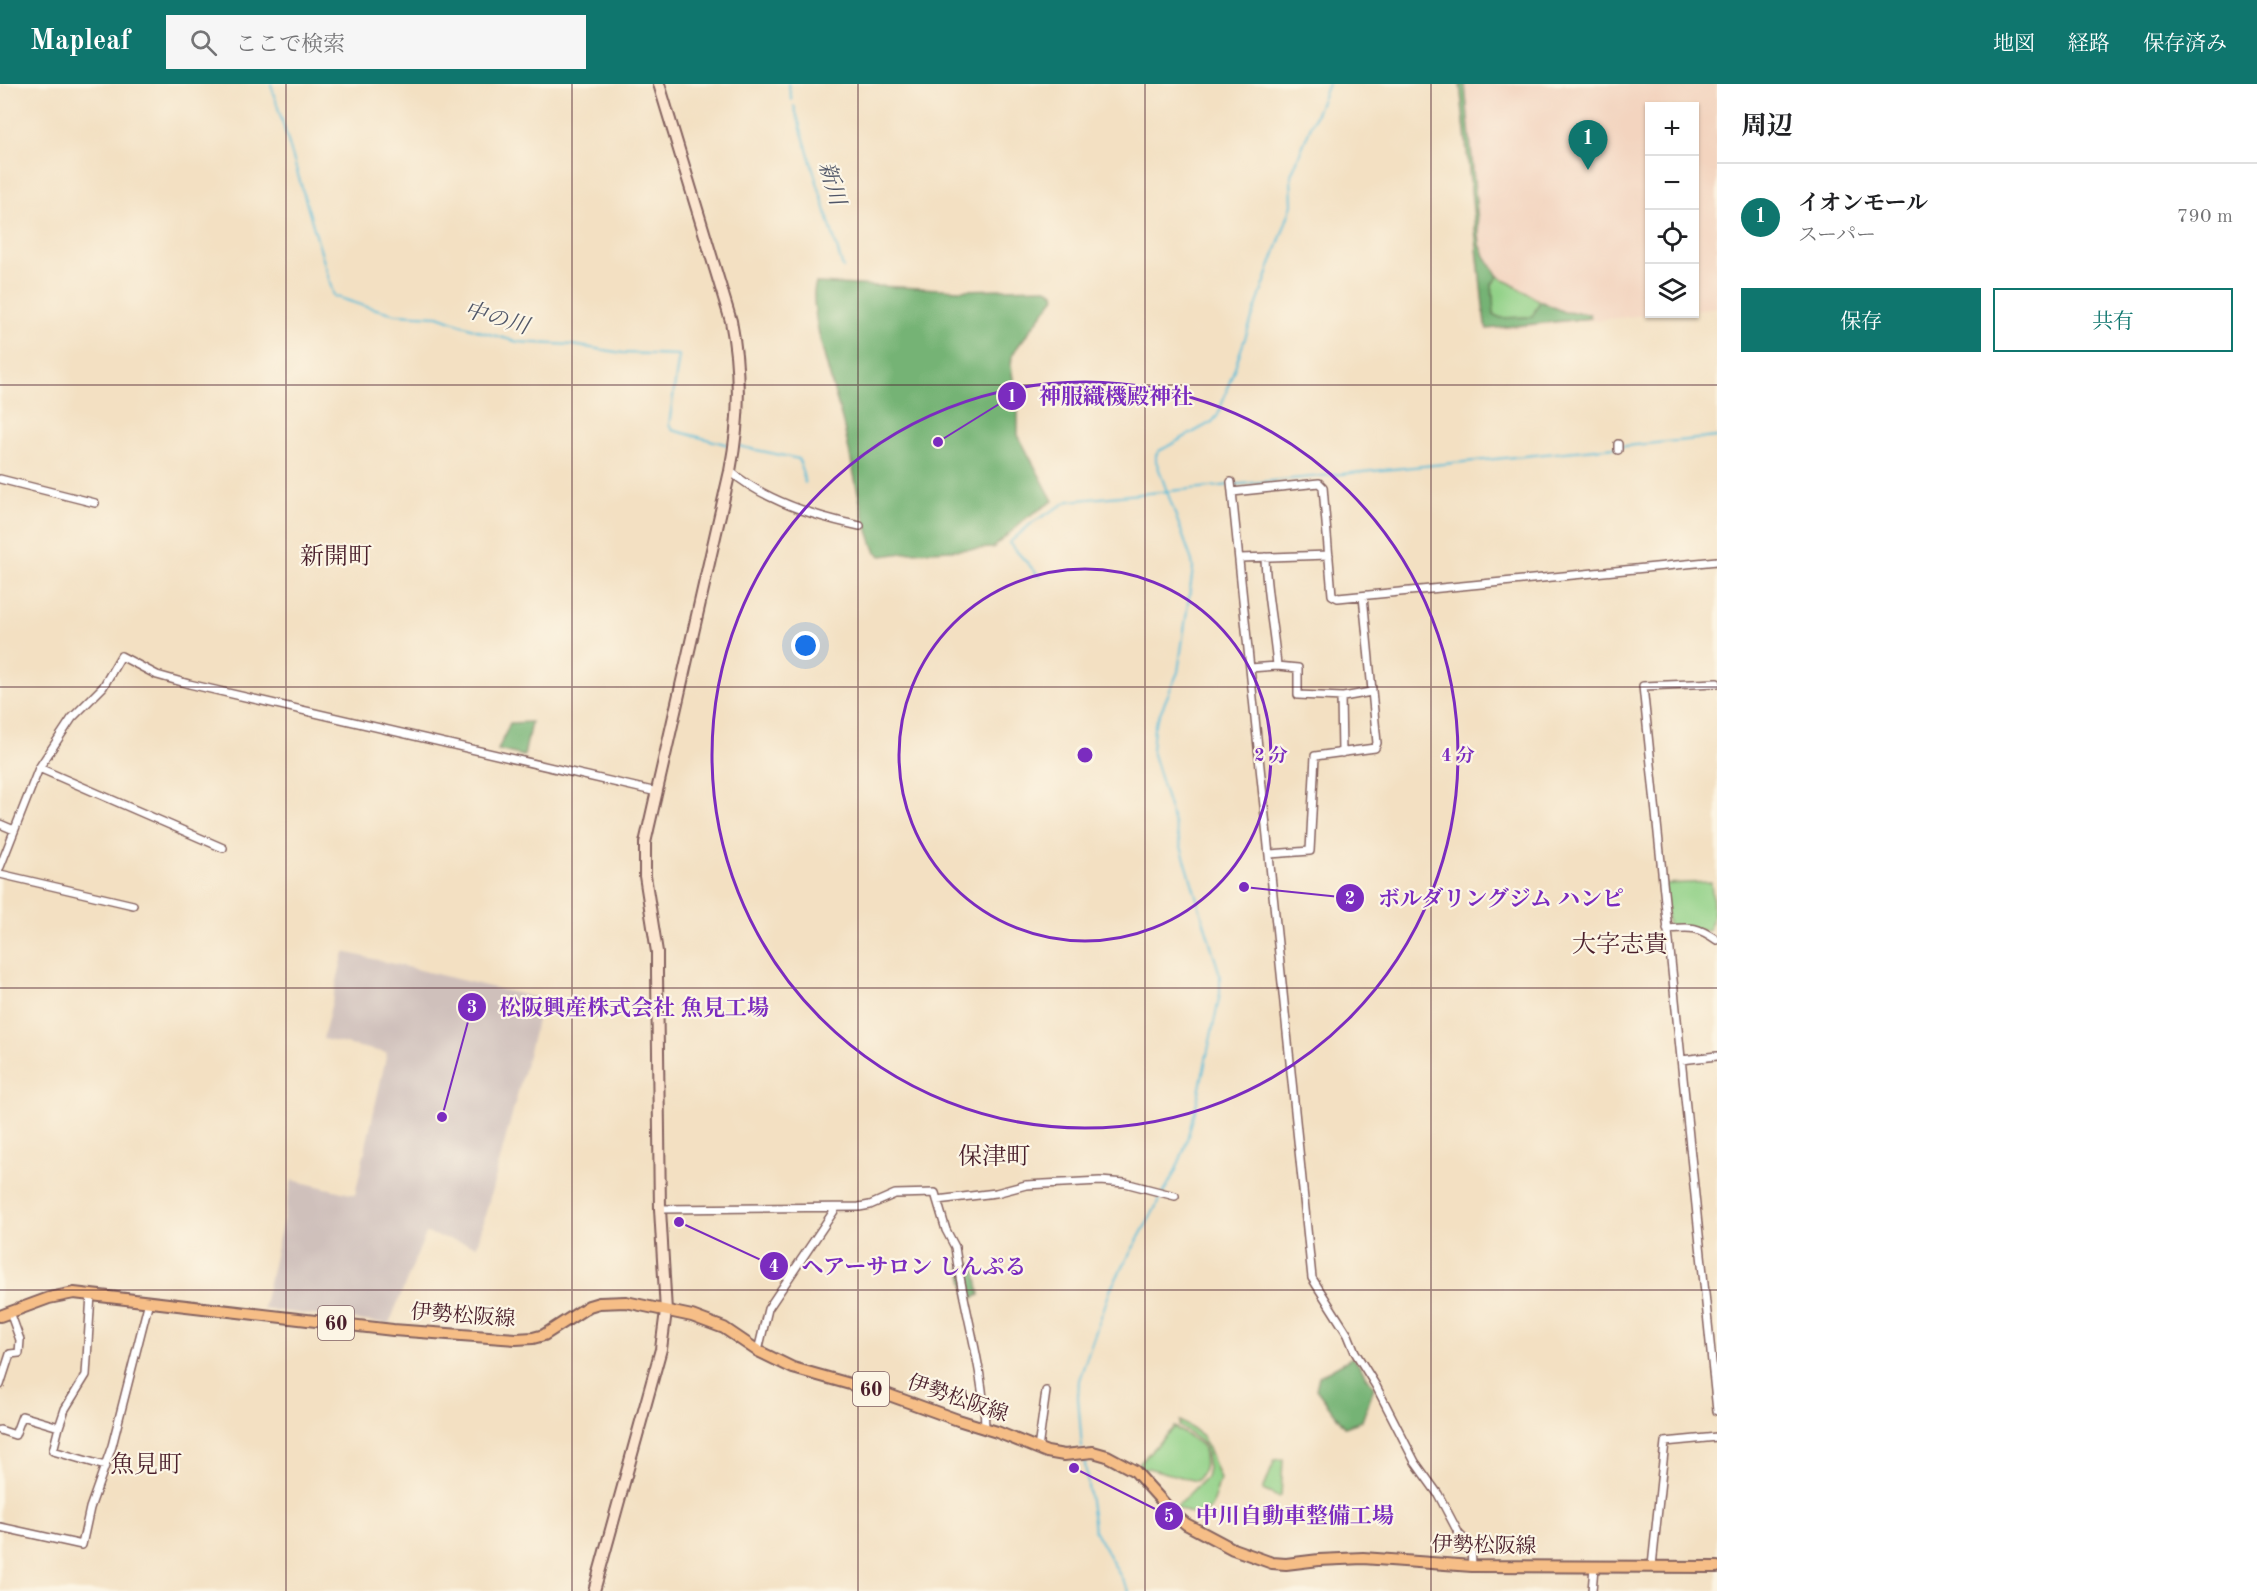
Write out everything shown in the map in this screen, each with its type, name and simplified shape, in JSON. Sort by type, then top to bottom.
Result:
[{"type":"main road","name":"伊勢松阪線","points":[[5,1314],[60,1294],[91,1294],[393,1330],[516,1340],[544,1335],[589,1306],[599,1303],[626,1302],[693,1316],[724,1328],[758,1351],[793,1368],[889,1395],[1038,1449],[1056,1454],[1100,1454],[1128,1466],[1143,1478],[1172,1512],[1186,1524],[1233,1549],[1262,1560],[1286,1564],[1363,1558],[1472,1566],[1717,1566]]},
{"type":"street","points":[[594,1591],[661,1349],[666,1311],[660,1209],[657,952],[644,859],[645,843],[730,471],[735,446],[739,387],[737,351],[731,321],[658,84]]},
{"type":"street","points":[[730,471],[739,479],[819,517],[860,525]]},
{"type":"street","points":[[0,479],[95,503]]},
{"type":"street","points":[[1472,1566],[1471,1546],[1459,1534],[1438,1494],[1415,1462],[1348,1335],[1312,1278],[1232,488],[1319,483],[1323,487],[1332,595],[1338,598],[1717,561]]},
{"type":"street","points":[[1240,558],[1329,555]]},
{"type":"street","points":[[1265,557],[1277,666]]},
{"type":"street","points":[[1270,854],[1310,851],[1315,756],[1375,748],[1377,743],[1363,596]]},
{"type":"street","points":[[0,867],[39,768],[72,718],[103,687],[122,656],[157,675],[189,684],[657,792]]},
{"type":"street","points":[[1250,668],[1277,666],[1298,668],[1298,695],[1341,697],[1371,692]]},
{"type":"street","points":[[1717,683],[1643,686],[1717,1411]]},
{"type":"street","points":[[1341,697],[1342,753]]},
{"type":"street","points":[[39,768],[223,848]]},
{"type":"street","points":[[0,824],[14,830]]},
{"type":"street","points":[[0,874],[133,905]]},
{"type":"street","points":[[1667,929],[1692,927],[1700,929],[1717,940]]},
{"type":"street","points":[[1681,1060],[1717,1056]]},
{"type":"street","points":[[937,1200],[996,1193],[1026,1185],[1105,1181],[1125,1183],[1175,1196]]},
{"type":"street","points":[[660,1209],[836,1209],[870,1205],[895,1194],[935,1193],[946,1230],[955,1247],[979,1368],[985,1406],[985,1428]]},
{"type":"street","points":[[758,1351],[768,1309],[836,1209]]},
{"type":"street","points":[[91,1294],[86,1375],[65,1408],[53,1451],[105,1466]]},
{"type":"street","points":[[0,1527],[82,1545],[90,1508],[112,1446],[149,1301]]},
{"type":"street","points":[[0,1385],[10,1354],[19,1353],[20,1340],[5,1314]]},
{"type":"street","points":[[1038,1449],[1047,1391]]},
{"type":"street","points":[[0,1430],[15,1435],[22,1416],[59,1427]]},
{"type":"street","points":[[1652,1566],[1665,1442],[1717,1437]]},
{"type":"street","points":[[1592,1591],[1594,1567]]},
{"type":"shaded area","points":[[1459,84],[1717,84],[1717,307],[1699,309],[1699,102],[1645,102],[1645,315],[1486,331]]},
{"type":"shaded area","points":[[344,952],[541,999],[542,1002],[477,1246],[426,1233],[389,1324],[263,1309],[292,1180],[355,1195],[387,1053],[323,1039]]},
{"type":"green space","points":[[1460,84],[1465,84],[1480,244],[1498,276],[1492,284],[1494,315],[1501,318],[1532,317],[1540,301],[1564,312],[1590,314],[1591,318],[1487,329]]},
{"type":"green space","points":[[1498,276],[1540,301],[1532,317],[1501,318],[1494,315],[1492,284]]},
{"type":"green space","points":[[816,283],[961,290],[1047,288],[1054,293],[1055,297],[1016,349],[1012,356],[1011,366],[1018,409],[1018,435],[1053,501],[1026,518],[993,548],[910,552],[882,556],[876,553],[861,504],[842,419],[818,329],[814,295]]},
{"type":"green space","points":[[531,722],[524,756],[498,750],[510,723]]},
{"type":"green space","points":[[1711,882],[1713,914],[1707,931],[1668,927],[1664,884]]},
{"type":"green space","points":[[975,1264],[980,1295],[968,1300],[960,1267]]},
{"type":"green space","points":[[1353,1357],[1374,1387],[1362,1421],[1345,1427],[1316,1389],[1319,1376]]},
{"type":"green space","points":[[1180,1421],[1203,1436],[1220,1479],[1211,1508],[1201,1518],[1176,1507],[1206,1477],[1208,1468],[1204,1444],[1179,1426]]},
{"type":"green space","points":[[1174,1427],[1202,1445],[1204,1468],[1196,1481],[1148,1468],[1144,1470],[1138,1464]]},
{"type":"green space","points":[[1283,1459],[1281,1496],[1278,1497],[1263,1490],[1275,1460]]},
{"type":"waterway","name":"中の川","points":[[271,84],[334,296],[396,314],[438,316],[518,342],[572,345],[623,353],[679,355],[669,425],[672,430],[729,445]]},
{"type":"waterway","name":"新川","points":[[788,84],[792,100]]},
{"type":"waterway","points":[[1082,1448],[1079,1380],[1111,1288],[1175,1172],[1184,1150],[1195,1111],[1220,994],[1220,975],[1152,751],[1154,727],[1178,672],[1193,569],[1156,461],[1156,455],[1159,451],[1212,422],[1218,415],[1292,205],[1291,175],[1328,84]]},
{"type":"waterway","name":"新川","points":[[794,106],[843,268]]},
{"type":"waterway","points":[[1040,577],[1009,543],[1033,522],[1069,501],[1717,437]]},
{"type":"waterway","name":"中の川","points":[[738,446],[799,459],[805,483]]},
{"type":"waterway","points":[[1084,1457],[1094,1530],[1129,1591]]},
{"type":"place","name":"イオンモール","points":[[1588,170]]},
{"type":"place","name":"神服織機殿神社","points":[[938,442]]},
{"type":"place","name":"ボルダリングジム ハンピ","points":[[1244,887]]},
{"type":"place","name":"松阪興産株式会社 魚見工場","points":[[442,1117]]},
{"type":"place","name":"ヘアーサロン しんぷる","points":[[679,1222]]},
{"type":"place","name":"中川自動車整備工場","points":[[1074,1468]]},
{"type":"district","name":"新開町","points":[[336,556]]},
{"type":"district","name":"大字志貴","points":[[1620,944]]},
{"type":"district","name":"保津町","points":[[994,1156]]},
{"type":"district","name":"魚見町","points":[[146,1464]]}]
